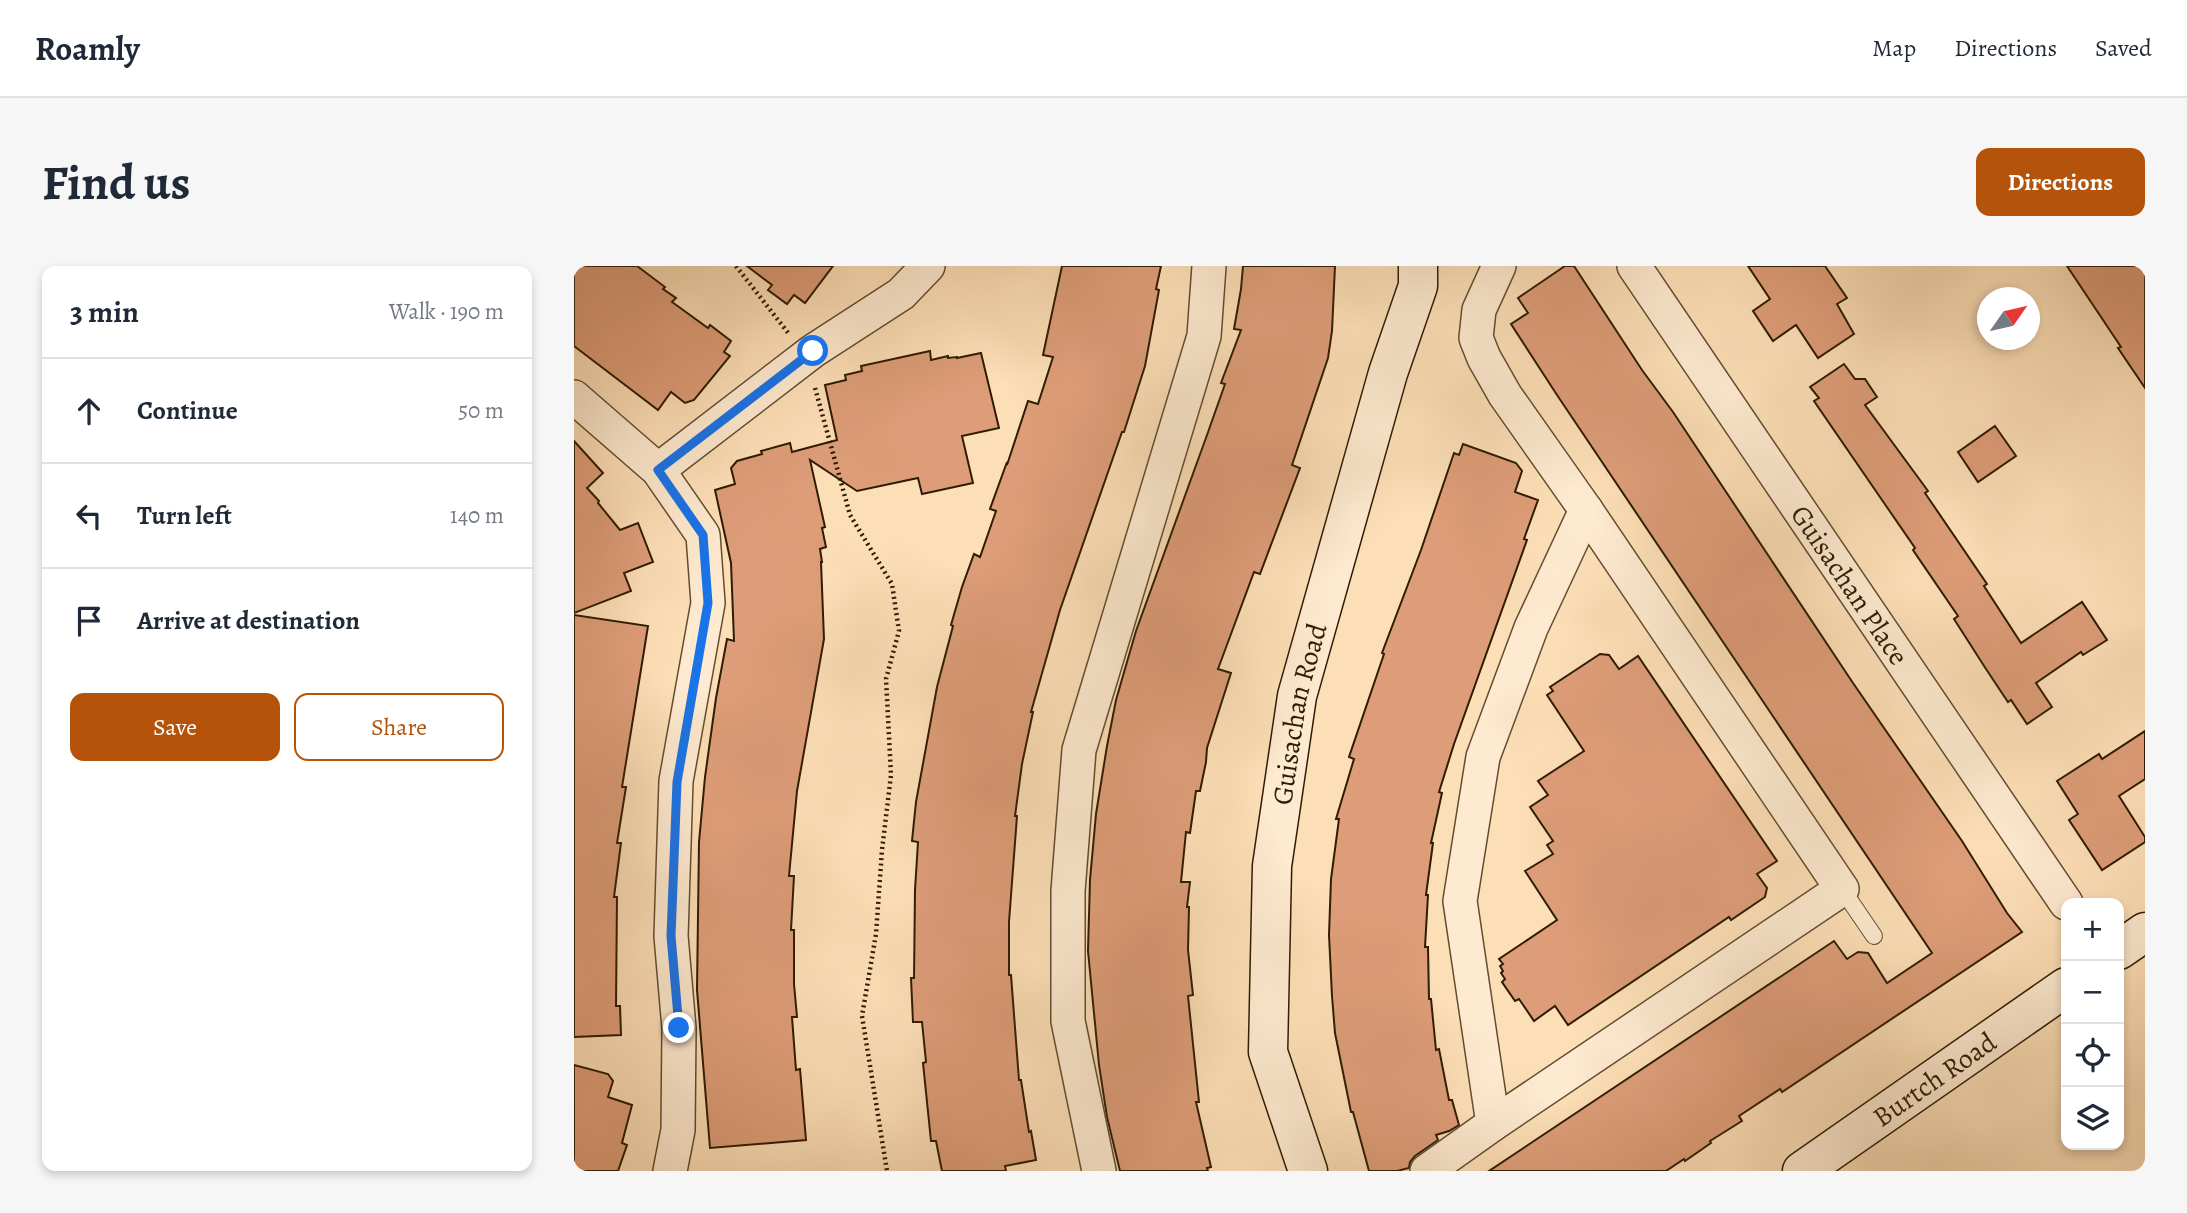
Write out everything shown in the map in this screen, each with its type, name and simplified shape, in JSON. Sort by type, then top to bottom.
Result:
[{"type":"street","points":[[1099,1171],[1068,1021],[1068,891],[1079,750],[1204,336],[1209,266]]},
{"type":"street","name":"Guisachan Road","points":[[1308,1171],[1268,1052],[1272,866],[1297,696],[1388,373],[1418,286],[1419,266]]},
{"type":"street","points":[[1427,1171],[1842,889],[1586,510],[1505,395],[1483,358],[1476,338],[1479,310],[1499,266]]},
{"type":"street","name":"Guisachan Place","points":[[1634,266],[2063,898]]},
{"type":"street","points":[[658,470],[807,356],[901,294],[925,267]]},
{"type":"street","points":[[574,397],[658,470],[703,535],[708,603],[677,782],[671,936],[679,1028],[678,1130],[670,1171]]},
{"type":"street","points":[[1493,1124],[1460,901],[1483,757],[1531,628],[1586,510]]},
{"type":"street","points":[[2124,947],[2145,932]]},
{"type":"street","name":"Burtch Road","points":[[1802,1171],[2061,990]]},
{"type":"lane","points":[[1842,889],[1874,936]]},
{"type":"path","points":[[736,266],[807,356],[850,516],[892,584],[899,631],[886,679],[891,775],[876,934],[862,1016],[887,1171]]},
{"type":"building","points":[[574,266],[637,266],[676,298],[672,302],[731,341],[724,352],[730,356],[694,400],[685,403],[671,392],[658,410],[574,346]]},
{"type":"building","points":[[747,266],[833,266],[805,303],[794,295],[787,304],[768,290],[772,285]]},
{"type":"building","points":[[1062,266],[1161,266],[1156,289],[1159,290],[1145,366],[1060,610],[1031,712],[1022,764],[1015,816],[1009,975],[1019,1080],[1036,1160],[1005,1166],[1006,1171],[942,1171],[936,1141],[931,1141],[922,1022],[913,1022],[911,978],[914,978],[918,842],[912,841],[916,802],[937,687],[962,587],[974,554],[980,557],[996,511],[990,509],[1028,401],[1038,404],[1053,357],[1043,355]]},
{"type":"building","points":[[1243,266],[1335,266],[1332,331],[1328,358],[1292,465],[1300,468],[1260,574],[1254,572],[1218,669],[1231,673],[1207,748],[1200,791],[1196,791],[1190,833],[1186,832],[1181,882],[1190,882],[1187,907],[1188,950],[1193,995],[1188,996],[1199,1102],[1196,1102],[1211,1167],[1207,1168],[1208,1171],[1120,1171],[1107,1117],[1099,1065],[1088,951],[1090,880],[1096,814],[1116,700],[1136,631],[1225,384],[1221,383],[1241,330],[1234,329]]},
{"type":"building","points":[[1565,266],[1574,266],[2022,932],[1782,1092],[1780,1089],[1739,1116],[1742,1121],[1666,1171],[1489,1171],[1834,941],[1847,959],[1858,952],[1868,953],[1887,983],[1932,953],[1511,324],[1528,313],[1518,298]]},
{"type":"building","points":[[1748,266],[1825,266],[1847,298],[1837,304],[1854,334],[1818,358],[1796,325],[1773,341],[1753,311],[1770,299]]},
{"type":"building","points":[[2067,266],[2145,266],[2145,388],[2118,348],[2121,347]]},
{"type":"building","points":[[930,351],[931,360],[981,353],[999,428],[962,436],[973,483],[922,494],[918,478],[857,491],[810,460],[825,527],[822,528],[826,547],[820,549],[824,639],[797,791],[789,876],[794,876],[791,930],[794,930],[797,1017],[792,1017],[806,1140],[710,1148],[697,990],[699,842],[716,698],[727,639],[734,641],[731,563],[715,490],[735,484],[731,468],[737,461],[762,454],[761,451],[790,443],[792,452],[837,440],[825,385],[846,380],[845,375],[862,371],[861,366]]},
{"type":"building","points":[[1844,364],[1855,379],[1865,379],[1877,397],[1865,405],[1928,491],[1925,493],[1987,584],[1984,586],[2021,643],[2082,602],[2107,640],[2083,655],[2081,652],[2036,683],[2052,707],[2027,724],[1986,669],[1954,619],[1958,616],[1913,550],[1915,548],[1814,401],[1819,398],[1810,387]]},
{"type":"building","points":[[1995,426],[2016,456],[1978,482],[1958,452]]},
{"type":"building","points":[[574,441],[603,473],[587,488],[620,530],[638,523],[653,562],[624,573],[631,591],[574,613]]},
{"type":"building","points":[[1463,444],[1516,463],[1522,471],[1515,492],[1538,500],[1524,539],[1527,540],[1439,792],[1442,793],[1431,843],[1425,947],[1428,947],[1429,999],[1436,1050],[1439,1049],[1449,1100],[1452,1100],[1459,1125],[1436,1135],[1438,1140],[1415,1156],[1409,1168],[1369,1171],[1351,1112],[1335,1033],[1329,935],[1331,879],[1339,819],[1336,819],[1354,759],[1349,757],[1384,654],[1382,653],[1454,453],[1459,455]]},
{"type":"building","points":[[574,615],[648,626],[622,787],[626,787],[617,843],[621,843],[614,897],[617,897],[616,1006],[620,1006],[621,1035],[574,1037]]},
{"type":"building","points":[[1600,654],[1609,655],[1619,669],[1638,656],[1777,861],[1757,874],[1767,888],[1765,897],[1731,920],[1729,917],[1568,1025],[1555,1006],[1534,1021],[1519,999],[1515,1001],[1502,982],[1505,979],[1500,966],[1503,964],[1499,959],[1557,920],[1525,871],[1553,854],[1547,845],[1553,841],[1530,807],[1548,795],[1538,781],[1584,751],[1547,695],[1553,691],[1550,687]]},
{"type":"building","points":[[2145,731],[2145,779],[2119,796],[2145,837],[2145,842],[2102,870],[2069,820],[2078,814],[2057,781],[2099,754],[2102,759]]},
{"type":"building","points":[[574,1065],[608,1074],[613,1081],[608,1097],[632,1105],[622,1143],[627,1145],[618,1171],[574,1171]]},
{"type":"route","points":[[679,1028],[671,936],[677,782],[708,603],[703,535],[658,470],[813,351]]}]
